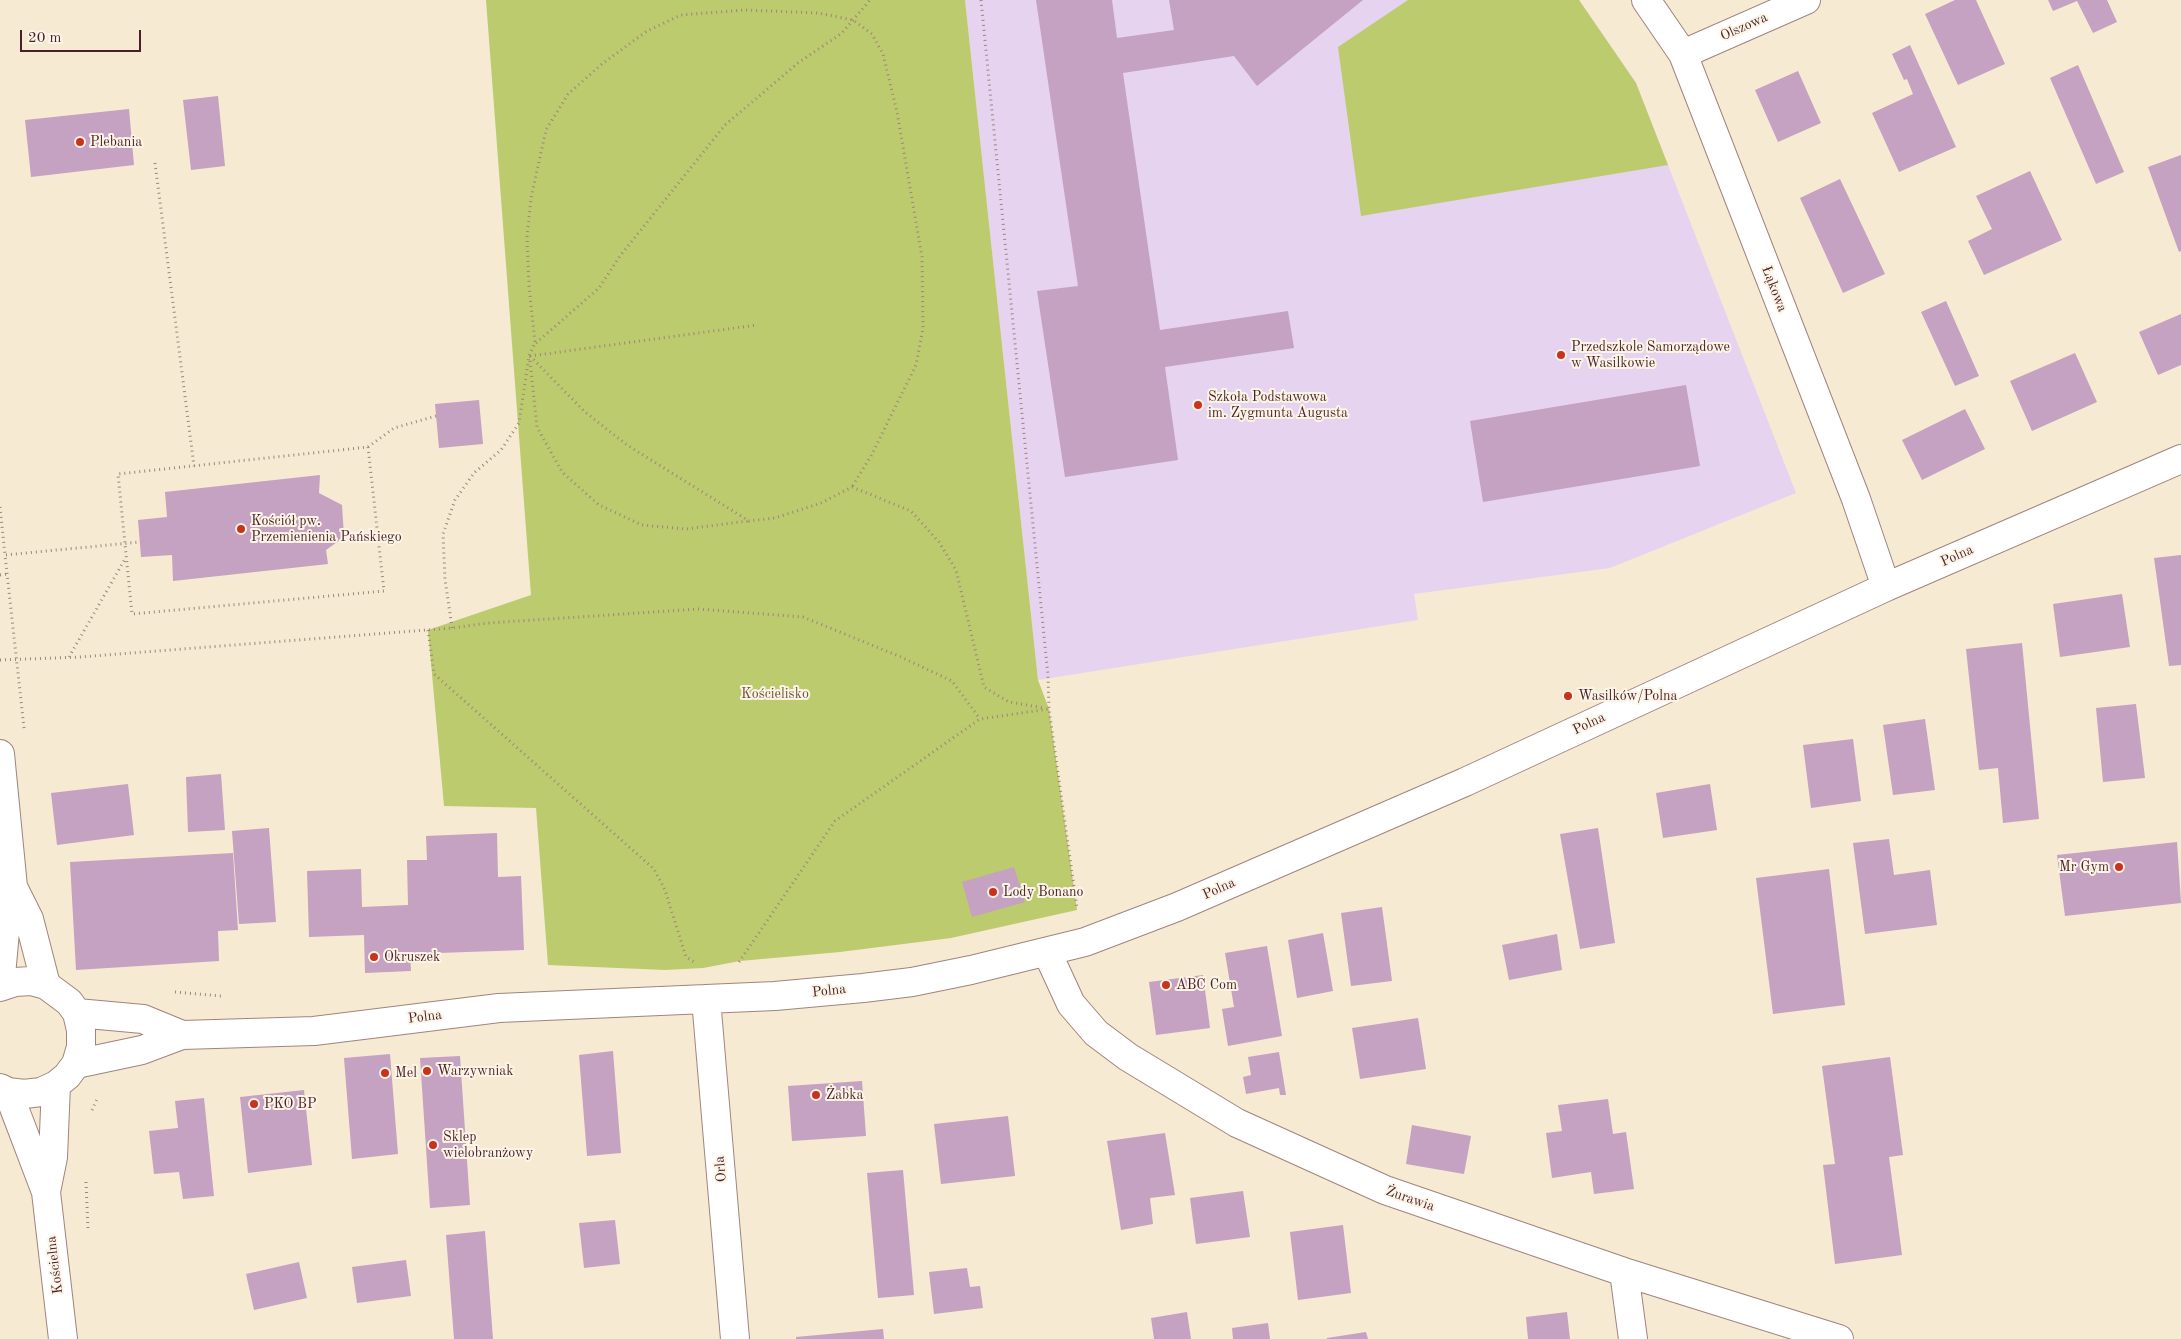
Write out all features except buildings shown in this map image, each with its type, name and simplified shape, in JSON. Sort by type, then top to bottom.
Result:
[{"type":"street","name":"Łąkowa","points":[[1646,0],[1683,54],[1856,499],[1886,587]]},
{"type":"street","name":"Olszowa","points":[[1683,54],[1806,0]]},
{"type":"street","name":"Polna","points":[[76,1064],[142,1050],[182,1035],[314,1031],[499,1008],[815,993],[912,982],[1085,942],[1176,908],[1465,782],[1886,587],[2181,459]]},
{"type":"street","points":[[0,754],[13,887],[6,921],[0,986],[15,982],[31,982],[46,985],[59,992],[76,1013],[82,1030],[81,1047],[76,1064],[67,1076],[56,1085],[41,1092],[24,1094],[4,1090]]},
{"type":"street","points":[[13,887],[29,918],[46,985]]},
{"type":"street","name":"Żurawia","points":[[1047,952],[1071,1004],[1096,1033],[1128,1057],[1237,1123],[1385,1190],[1624,1272],[1839,1339]]},
{"type":"street","name":"Orla","points":[[706,999],[736,1339]]},
{"type":"street","name":"Polna","points":[[76,1013],[143,1019],[182,1035]]},
{"type":"street","name":"Kościelna","points":[[46,1192],[53,1157],[56,1085]]},
{"type":"street","name":"Kościelna","points":[[4,1090],[46,1192],[63,1339]]},
{"type":"street","points":[[1624,1272],[1633,1339]]},
{"type":"path","points":[[535,343],[599,288],[620,256],[725,125],[798,63],[842,33],[870,0]]},
{"type":"path","points":[[981,0],[1048,676],[1049,708],[1077,910],[1086,907]]},
{"type":"path","points":[[452,628],[445,579],[443,534],[455,500],[474,473],[501,450],[519,423],[530,356],[535,343],[528,257],[531,198],[546,130],[568,94],[622,47],[647,31],[681,15],[754,10],[818,13],[853,20],[872,34],[883,54],[899,121],[922,257],[924,291],[923,328],[916,365],[871,456],[852,486],[821,503],[775,518],[686,529],[642,524],[599,505],[562,472],[537,427],[530,356]]},
{"type":"path","points":[[155,163],[194,466]]},
{"type":"path","points":[[530,356],[757,325]]},
{"type":"path","points":[[530,356],[585,412],[627,445],[749,521]]},
{"type":"path","points":[[368,447],[384,591],[132,614],[118,474],[368,447],[394,428],[436,416]]},
{"type":"path","points":[[852,486],[911,511],[939,542],[956,570],[984,687],[1009,702],[1049,708]]},
{"type":"path","points":[[0,507],[18,659],[24,734]]},
{"type":"path","points":[[5,555],[140,542]]},
{"type":"path","points":[[68,658],[126,559]]},
{"type":"path","points":[[0,575],[7,574]]},
{"type":"path","points":[[0,660],[68,658],[452,628],[507,621],[698,609],[804,617],[952,681],[980,719]]},
{"type":"path","points":[[428,630],[434,674],[654,869],[665,890],[686,957],[697,964]]},
{"type":"path","points":[[736,966],[835,821],[980,719],[1049,708]]},
{"type":"shaded area","points":[[965,0],[1579,0],[1636,83],[1796,493],[1610,568],[1414,594],[1418,620],[1038,680]]},
{"type":"green space","name":"Kościelisko","points":[[486,0],[965,0],[1038,680],[1049,709],[1077,910],[951,938],[840,952],[740,961],[703,968],[665,970],[548,965],[536,808],[444,806],[428,630],[531,595]]},
{"type":"green space","points":[[1408,0],[1579,0],[1636,83],[1668,165],[1361,216],[1338,47]]},
{"type":"place","name":"Plebania","points":[[80,142]]},
{"type":"place","name":"Przedszkole Samorządowe w Wasilkowie","points":[[1561,355]]},
{"type":"place","name":"Szkoła Podstawowa im. Zygmunta Augusta","points":[[1198,405]]},
{"type":"place","name":"Kościół pw. Przemienienia Pańskiego","points":[[241,529]]},
{"type":"place","name":"Wasilków/Polna","points":[[1568,696]]},
{"type":"place","name":"Mr Gym","points":[[2119,867]]},
{"type":"place","name":"Lody Bonano","points":[[993,892]]},
{"type":"place","name":"Okruszek","points":[[374,957]]},
{"type":"place","name":"ABC Com","points":[[1166,985]]},
{"type":"place","name":"Warzywniak","points":[[427,1071]]},
{"type":"place","name":"Mel","points":[[385,1073]]},
{"type":"place","name":"Żabka","points":[[816,1095]]},
{"type":"place","name":"PKO BP","points":[[254,1104]]},
{"type":"place","name":"Sklep wielobranżowy","points":[[433,1145]]}]
